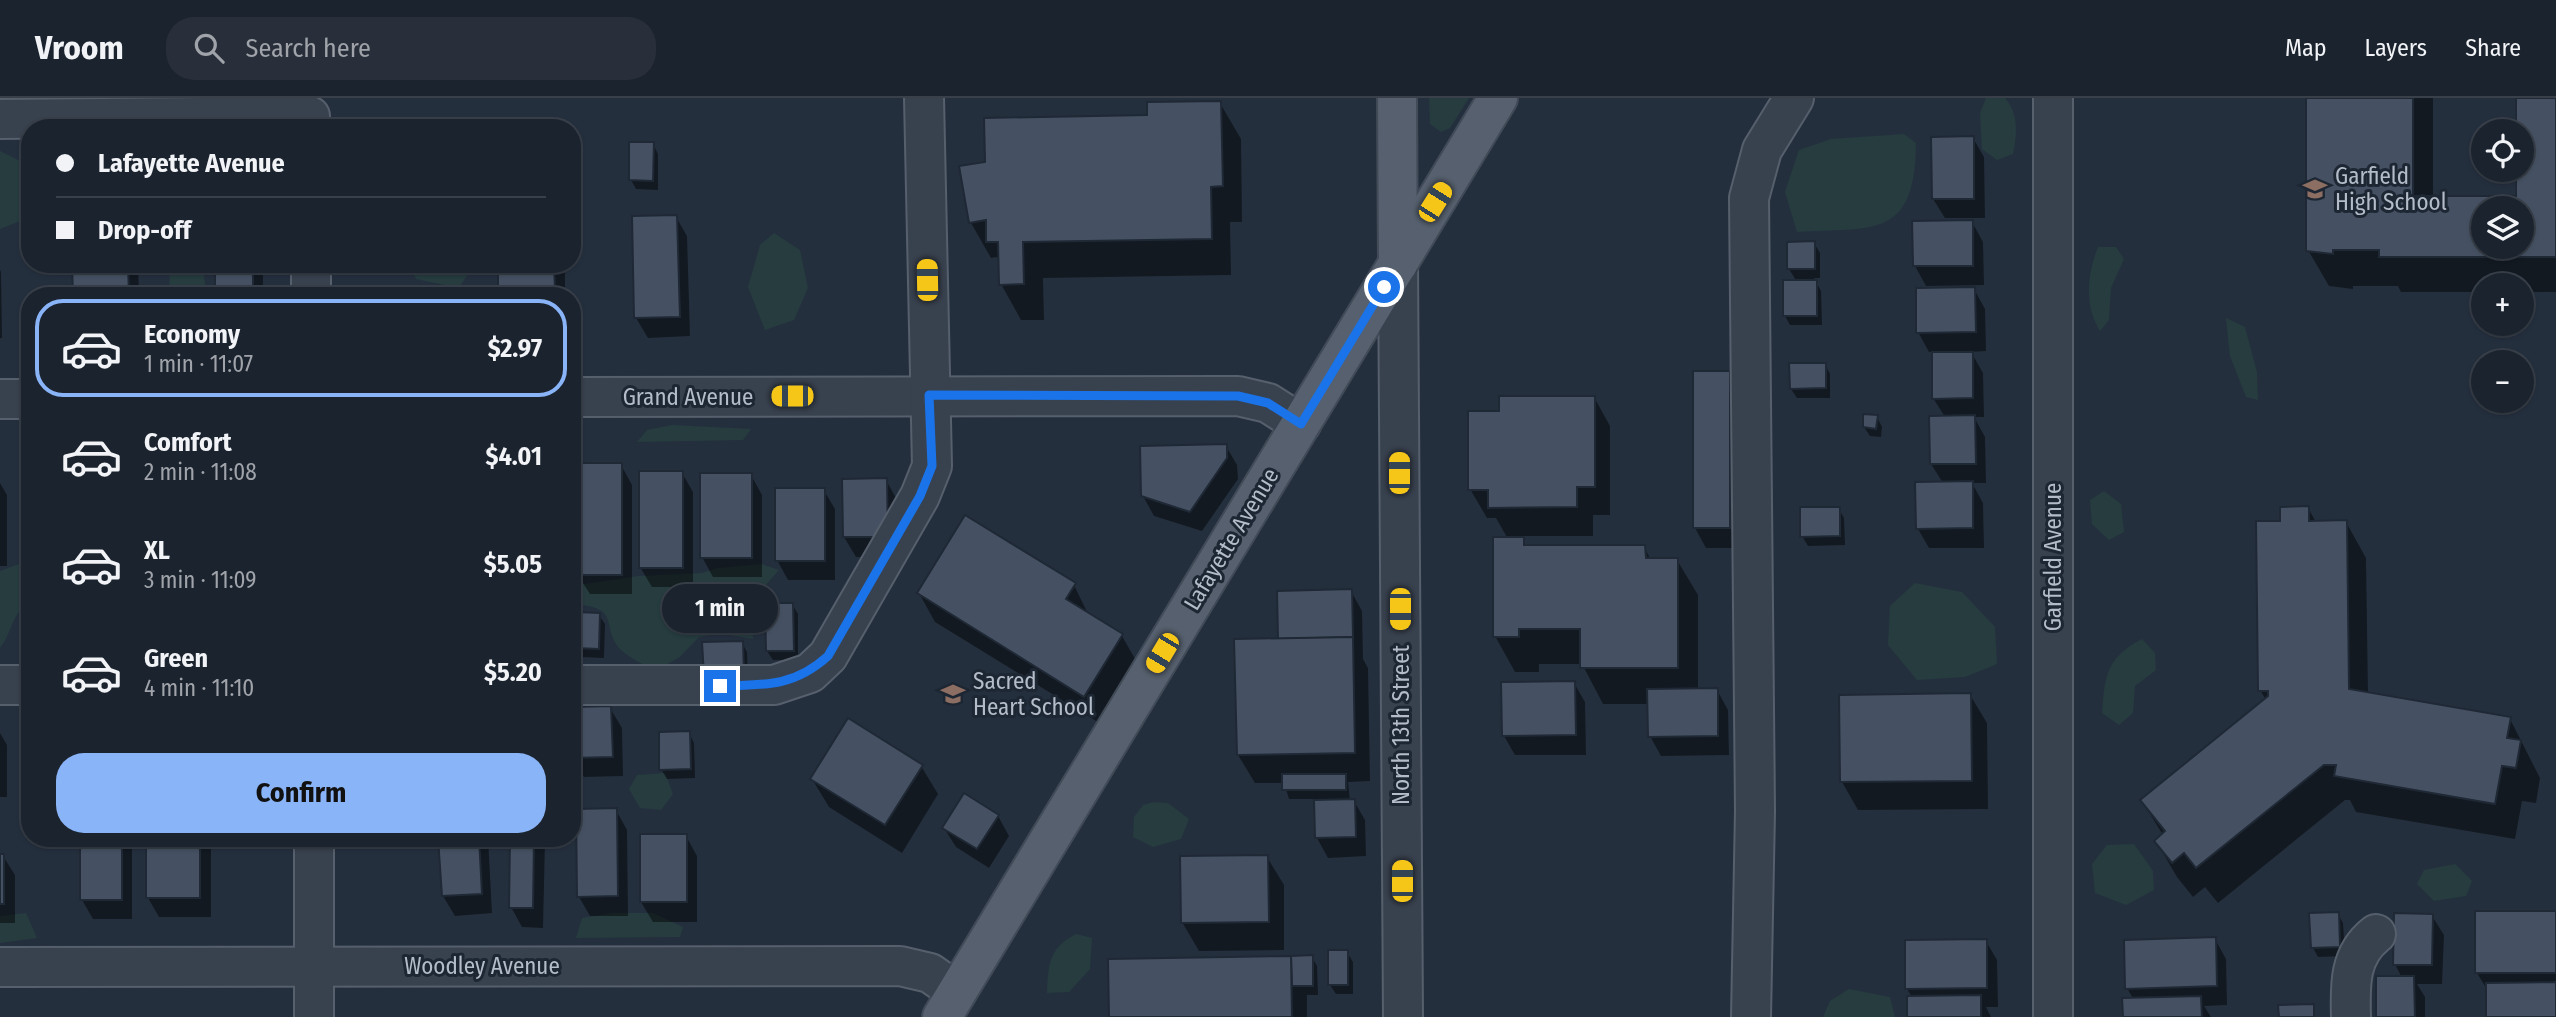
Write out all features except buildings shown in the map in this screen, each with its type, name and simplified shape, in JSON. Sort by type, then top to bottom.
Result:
[{"type":"main road","name":"North 13th Street","points":[[1397,98],[1398,264]]},
{"type":"main road","name":"Lafayette Avenue","points":[[949,1004],[1498,98]]},
{"type":"street","points":[[581,685],[774,685],[810,673],[828,656],[920,496],[932,466],[924,98]]},
{"type":"street","points":[[1751,1017],[1755,798],[1749,198],[1762,150],[1794,98]]},
{"type":"street","name":"Garfield Avenue","points":[[2053,98],[2053,1017]]},
{"type":"street","points":[[0,119],[310,114]]},
{"type":"street","name":"North 13th Street","points":[[1398,264],[1403,1017]]},
{"type":"street","name":"Grand Avenue","points":[[581,397],[1238,396],[1268,403],[1301,424]]},
{"type":"street","points":[[0,399],[21,399]]},
{"type":"street","points":[[0,685],[21,685]]},
{"type":"street","points":[[314,847],[314,1017]]},
{"type":"street","points":[[2351,1017],[2353,966],[2363,944],[2376,934]]},
{"type":"street","name":"Woodley Avenue","points":[[0,967],[900,966],[930,973],[949,1004]]},
{"type":"green space","points":[[1429,98],[1469,98],[1450,128],[1441,132],[1430,124]]},
{"type":"green space","points":[[1986,98],[2005,98],[2015,117],[2013,154],[1997,160],[1982,149],[1980,113]]},
{"type":"green space","points":[[1904,134],[1916,143],[1914,174],[1908,197],[1898,212],[1885,222],[1868,227],[1797,232],[1785,192],[1799,150],[1831,139]]},
{"type":"green space","points":[[0,151],[21,162],[21,192],[20,221],[0,229]]},
{"type":"green space","points":[[774,233],[800,250],[808,288],[794,320],[765,330],[748,287],[760,245]]},
{"type":"green space","points":[[2098,247],[2116,247],[2124,259],[2111,288],[2109,320],[2100,331],[2089,300],[2091,268]]},
{"type":"green space","points":[[170,273],[203,273],[206,287],[169,287]]},
{"type":"green space","points":[[413,273],[468,273],[460,287],[416,279]]},
{"type":"green space","points":[[2226,318],[2245,327],[2257,372],[2258,400],[2246,397],[2230,356]]},
{"type":"green space","points":[[672,425],[751,429],[743,440],[637,442],[647,430]]},
{"type":"green space","points":[[2104,491],[2121,504],[2124,532],[2109,540],[2092,524],[2090,500]]},
{"type":"green space","points":[[21,563],[21,610],[0,648],[0,571]]},
{"type":"green space","points":[[761,564],[779,570],[751,602],[753,639],[719,633],[699,637],[680,657],[655,671],[621,650],[611,634],[605,614],[598,609],[581,605],[581,585],[638,576],[702,573],[718,568]]},
{"type":"green space","points":[[1915,583],[1962,592],[1995,627],[1997,664],[1965,677],[1917,680],[1888,645],[1890,606]]},
{"type":"green space","points":[[2142,639],[2155,653],[2156,670],[2135,686],[2133,713],[2119,725],[2102,713],[2106,678],[2121,653]]},
{"type":"green space","points":[[665,773],[673,794],[661,810],[640,808],[629,789],[637,775]]},
{"type":"green space","points":[[1154,802],[1168,803],[1189,819],[1181,839],[1153,847],[1133,837],[1134,817],[1143,805]]},
{"type":"green space","points":[[2134,844],[2153,871],[2154,890],[2126,905],[2095,893],[2092,864],[2107,845]]},
{"type":"green space","points":[[2455,864],[2472,881],[2466,896],[2434,901],[2417,884],[2424,870]]},
{"type":"green space","points":[[26,913],[37,938],[0,943],[0,916]]},
{"type":"green space","points":[[611,913],[653,913],[683,927],[680,937],[576,938],[582,918]]},
{"type":"green space","points":[[1076,934],[1092,938],[1090,969],[1069,992],[1047,993],[1049,965],[1055,951]]},
{"type":"green space","points":[[1849,989],[1890,997],[1895,1017],[1823,1017],[1830,1001]]},
{"type":"place","name":"Garfield High School","points":[[2315,189]]},
{"type":"place","name":"Sacred Heart School","points":[[953,694]]},
{"type":"route","points":[[720,686],[774,685],[810,673],[828,656],[878,573],[920,496],[932,466],[929,395],[1238,396],[1268,403],[1301,424],[1384,287]]}]
